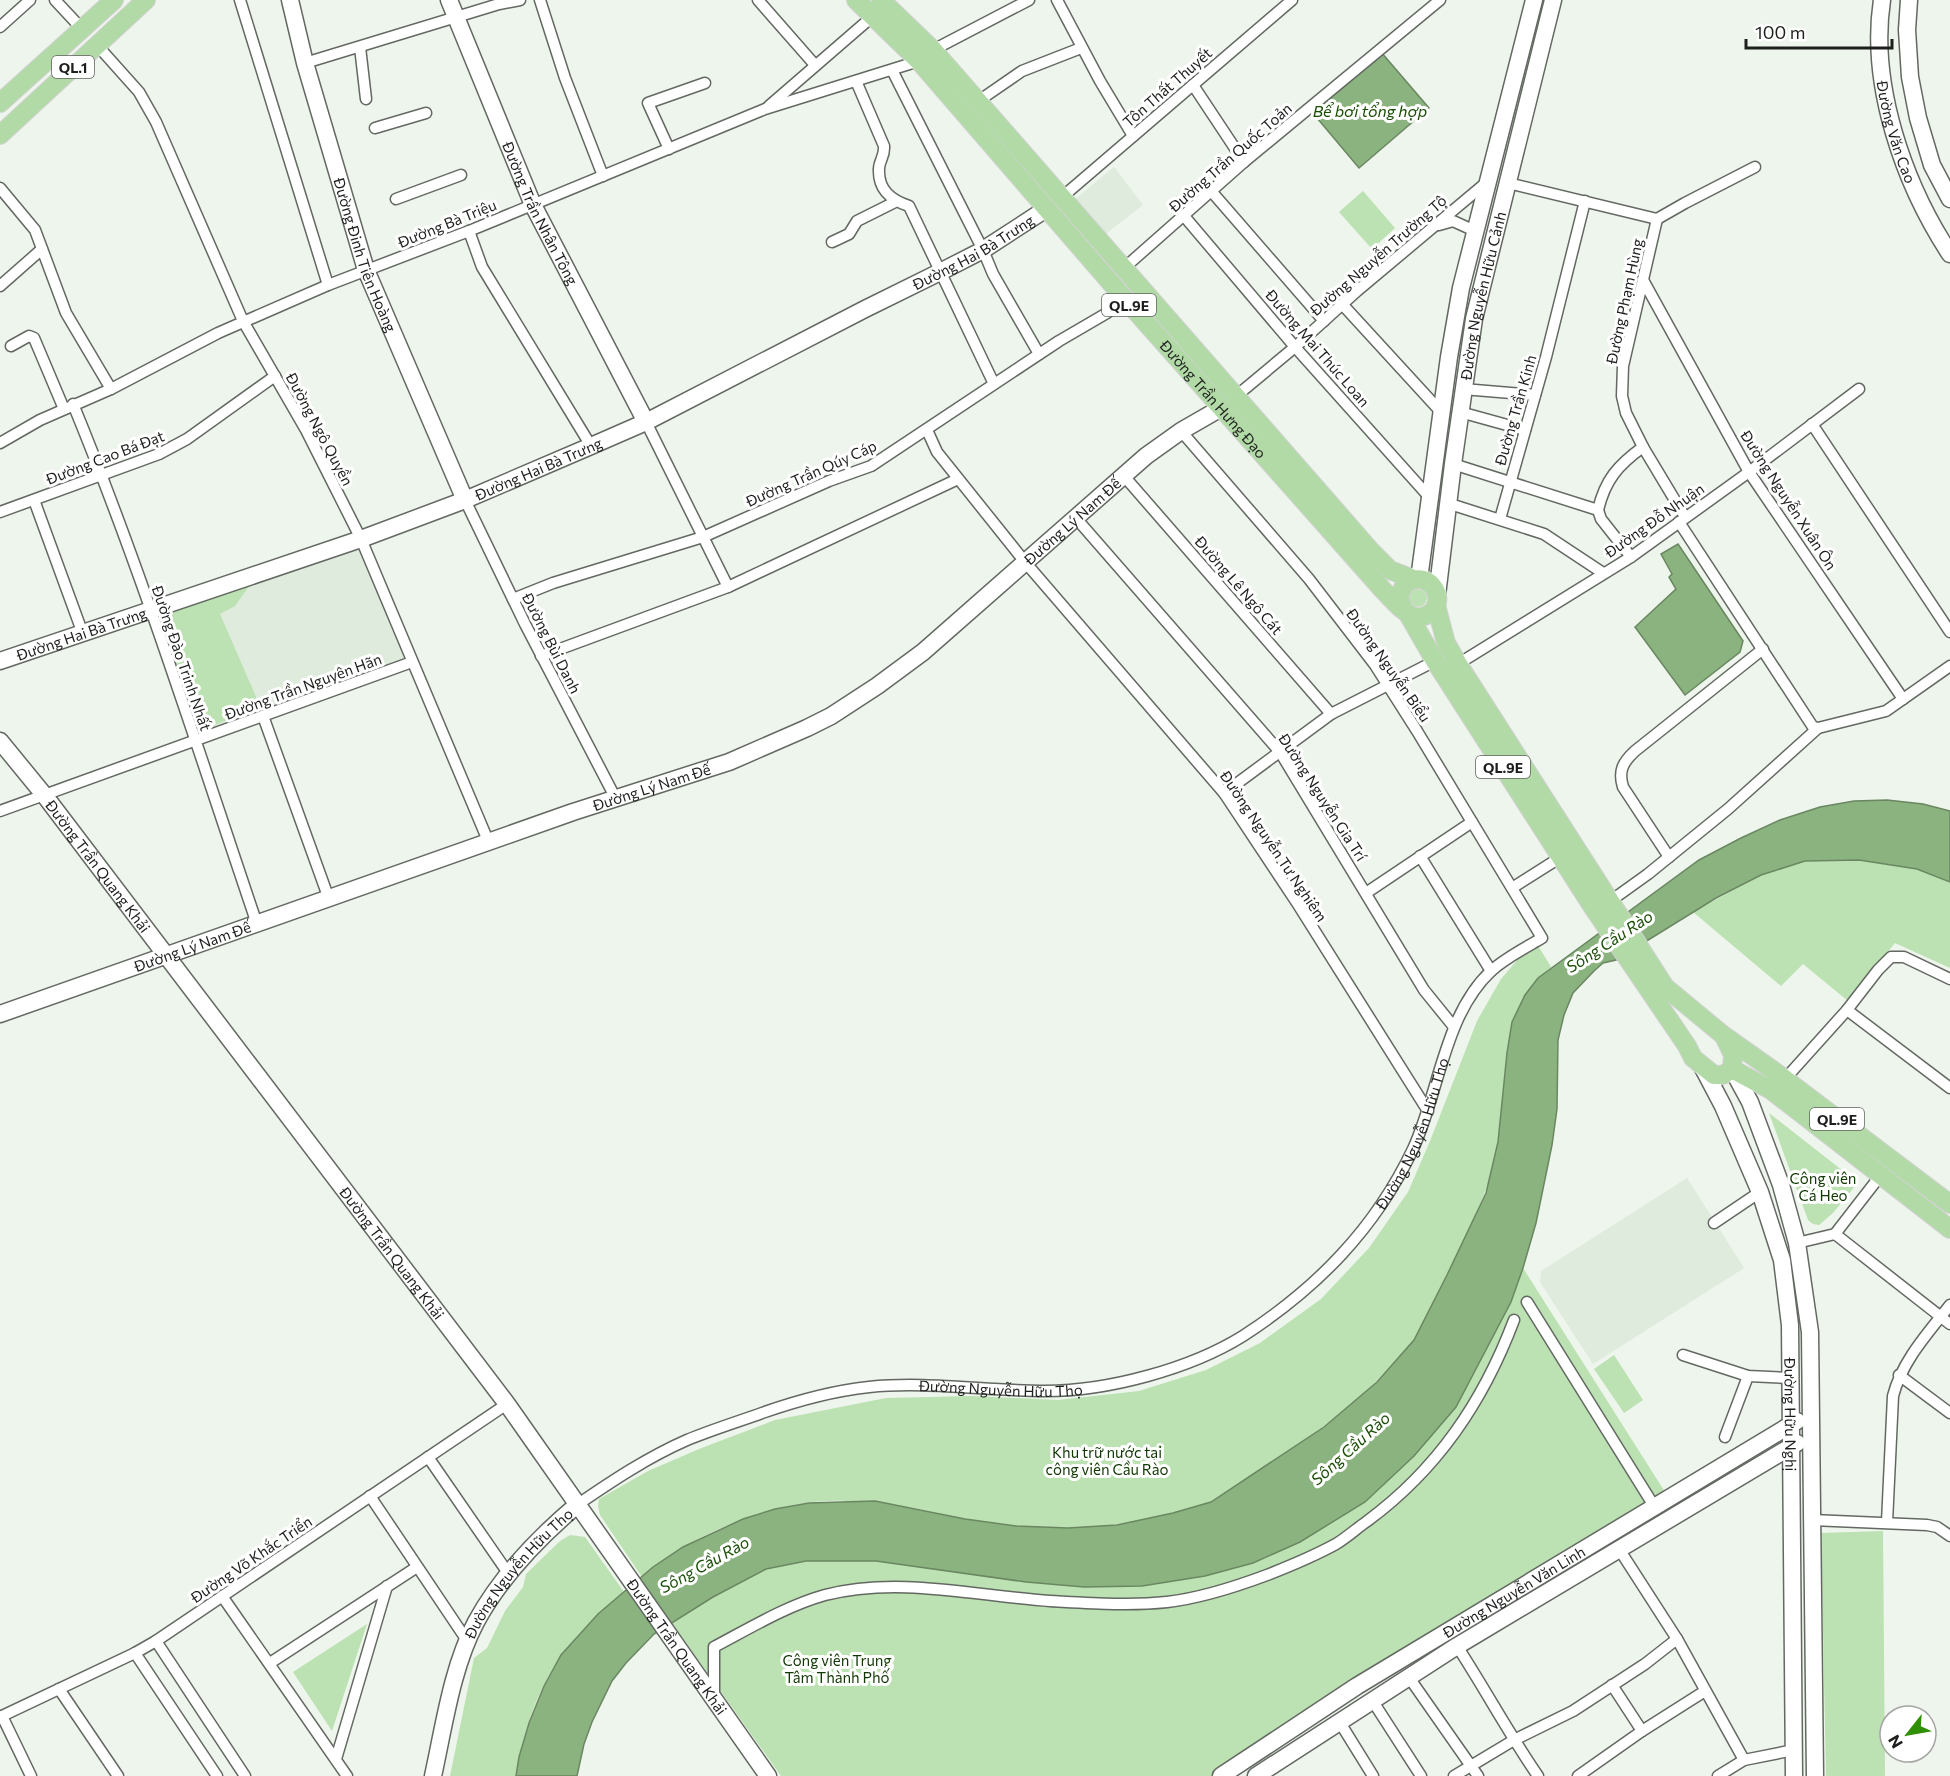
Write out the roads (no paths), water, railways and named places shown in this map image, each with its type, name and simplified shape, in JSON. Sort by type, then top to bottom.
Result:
[{"type":"main road","name":"QL.1","points":[[0,103],[114,0]]},
{"type":"main road","name":"QL.1","points":[[0,135],[146,0]]},
{"type":"main road","name":"Đường Trần Hưng Đạo","points":[[856,0],[883,5],[926,56],[1046,210],[1124,298],[1390,570],[1416,579]]},
{"type":"main road","points":[[82,29],[97,45]]},
{"type":"main road","name":"Đường Trần Hưng Đạo","points":[[926,56],[977,102],[1123,269],[1228,403],[1382,589],[1405,611],[1561,857],[1608,911]]},
{"type":"main road","points":[[1046,210],[1061,198]]},
{"type":"main road","points":[[1416,579],[1431,583],[1436,600],[1430,613],[1422,617],[1405,611],[1399,600],[1400,591],[1405,584],[1416,579]]},
{"type":"main road","name":"Đường Trần Hưng Đạo","points":[[1436,600],[1446,643],[1608,911],[1693,1058],[1703,1068]]},
{"type":"main road","name":"Đường Trần Hưng Đạo","points":[[1630,950],[1665,987],[1717,1030],[1950,1204]]},
{"type":"main road","points":[[1687,1046],[1686,1035],[1689,1028],[1697,1023],[1703,1022],[1717,1030],[1733,1055],[1732,1069],[1718,1076],[1703,1068]]},
{"type":"main road","name":"QL.9E","points":[[1732,1069],[1771,1090],[1950,1229]]},
{"type":"main road","points":[[1880,1176],[1892,1159]]},
{"type":"street","points":[[0,27],[30,0]]},
{"type":"street","points":[[56,0],[82,29]]},
{"type":"street","points":[[240,0],[328,285]]},
{"type":"street","name":"Đường Đinh Tiên Hoàng","points":[[291,0],[305,63],[366,270],[465,500]]},
{"type":"street","name":"Đường Trần Nhân Tông","points":[[449,0],[533,205],[646,422]]},
{"type":"street","points":[[305,63],[499,4],[520,0]]},
{"type":"street","points":[[540,0],[565,78],[603,176]]},
{"type":"street","points":[[758,0],[814,65]]},
{"type":"street","name":"Đường Bà Triệu","points":[[0,443],[40,420],[111,389],[243,321],[765,109],[892,70],[926,56],[1029,0]]},
{"type":"street","points":[[1057,0],[1132,136]]},
{"type":"street","name":"Đường Trần Quốc Toản","points":[[1123,269],[1244,162],[1440,0]]},
{"type":"street","name":"Đường Nguyễn Hữu Cảnh","points":[[1416,579],[1431,499],[1455,317],[1534,0]]},
{"type":"street","name":"Đường Nguyễn Hữu Cảnh","points":[[1436,600],[1452,464],[1474,319],[1552,0]]},
{"type":"street","name":"Đường Văn Cao","points":[[1882,0],[1880,29],[1883,83],[1894,130],[1908,178],[1935,231],[1950,254]]},
{"type":"street","name":"Đường Văn Cao","points":[[1909,0],[1907,30],[1910,77],[1918,118],[1932,165],[1950,199]]},
{"type":"street","name":"Tôn Thất Thuyết","points":[[1061,198],[1287,2]]},
{"type":"street","points":[[765,109],[883,5]]},
{"type":"street","name":"Đường Ngô Quyền","points":[[97,45],[140,92],[243,321],[306,430],[361,539],[489,843]]},
{"type":"street","points":[[360,47],[366,99]]},
{"type":"street","points":[[977,102],[1022,71],[1082,48]]},
{"type":"street","points":[[892,70],[993,274],[1039,354]]},
{"type":"street","points":[[856,81],[884,146],[885,154],[878,169],[882,185],[888,196],[895,202],[909,206],[993,384]]},
{"type":"street","points":[[669,149],[648,103],[705,83]]},
{"type":"street","points":[[1193,85],[1244,162]]},
{"type":"street","points":[[375,128],[426,113]]},
{"type":"street","points":[[1487,182],[1508,183],[1657,219],[1685,202],[1755,167]]},
{"type":"street","points":[[396,199],[461,176]]},
{"type":"street","name":"Đường Nguyễn Trường Tộ","points":[[1228,403],[1487,182]]},
{"type":"street","points":[[0,188],[35,230],[66,313],[111,389]]},
{"type":"street","points":[[1212,192],[1324,321]]},
{"type":"street","name":"Đường Trần Kinh","points":[[1585,201],[1510,483],[1598,510]]},
{"type":"street","points":[[832,243],[849,234],[857,221],[895,202]]},
{"type":"street","name":"Đường Hai Bà Trưng","points":[[0,661],[361,539],[465,500],[591,447],[646,422],[983,250],[1046,210]]},
{"type":"street","name":"Đường Mai Thúc Loan","points":[[1184,216],[1295,347],[1431,499]]},
{"type":"street","name":"Đường Phạm Hùng","points":[[1657,219],[1623,366],[1622,396],[1626,413],[1682,520],[1813,727],[1818,728]]},
{"type":"street","points":[[1431,229],[1453,221],[1494,238]]},
{"type":"street","points":[[469,231],[482,267],[591,447]]},
{"type":"street","points":[[0,286],[42,249]]},
{"type":"street","name":"Đường Nguyễn Xuân Ôn","points":[[1643,280],[1749,472],[1903,699]]},
{"type":"street","name":"Đường Trần Qúy Cáp","points":[[513,599],[553,583],[703,537],[871,466],[1039,354],[1107,313],[1124,298]]},
{"type":"street","points":[[1342,304],[1442,413]]},
{"type":"street","name":"Đường Đào Trinh Nhất","points":[[11,346],[28,336],[34,338],[103,476],[257,924]]},
{"type":"street","name":"Đường Cao Bá Đạt","points":[[0,512],[159,454],[187,439],[274,376]]},
{"type":"street","points":[[1463,389],[1535,395]]},
{"type":"street","name":"Đường Đỗ Nhuận","points":[[1458,664],[1631,557],[1859,389]]},
{"type":"street","name":"Đường Lý Nam Đế","points":[[0,1014],[616,799],[729,762],[831,716],[923,652],[1146,456],[1181,431],[1228,403]]},
{"type":"street","points":[[1460,412],[1525,430]]},
{"type":"street","points":[[646,422],[728,587]]},
{"type":"street","points":[[1812,424],[1950,632]]},
{"type":"street","name":"Đường Nguyễn Tư Nghiêm","points":[[927,430],[937,452],[1024,562],[1224,793],[1299,906],[1428,1111]]},
{"type":"street","name":"Đường Nguyễn Biểu","points":[[1181,431],[1310,579],[1388,685],[1542,938]]},
{"type":"street","points":[[1631,557],[1601,519],[1598,510],[1602,493],[1621,463],[1643,447]]},
{"type":"street","points":[[1452,464],[1510,483],[1500,519]]},
{"type":"street","name":"Đường Lê Ngô Cát","points":[[1124,476],[1331,714]]},
{"type":"street","points":[[541,656],[728,587],[958,479]]},
{"type":"street","points":[[34,500],[83,634]]},
{"type":"street","name":"Đường Bùi Danh","points":[[465,500],[541,656],[616,799]]},
{"type":"street","points":[[1447,503],[1544,534],[1603,573]]},
{"type":"street","name":"Đường Nguyễn Gia Trí","points":[[1075,517],[1280,752],[1424,990],[1454,1027]]},
{"type":"street","points":[[1669,857],[1623,787],[1620,776],[1623,764],[1635,751],[1763,650]]},
{"type":"street","points":[[1224,793],[1331,714],[1435,661]]},
{"type":"street","name":"Đường Trần Nguyên Hãn","points":[[0,811],[412,662]]},
{"type":"street","points":[[1608,911],[1728,809],[1818,728],[1886,711],[1950,666]]},
{"type":"street","points":[[263,716],[329,899]]},
{"type":"street","name":"Đường Trần Quang Khải","points":[[0,741],[45,796],[507,1404],[714,1698],[772,1775]]},
{"type":"street","points":[[1365,893],[1472,822]]},
{"type":"street","points":[[1420,856],[1491,971]]},
{"type":"street","points":[[1512,888],[1561,857]]},
{"type":"street","name":"Đường Nguyễn Hữu Thọ","points":[[433,1776],[455,1680],[476,1622],[508,1573],[551,1527],[577,1505],[621,1476],[687,1440],[798,1401],[863,1388],[893,1386],[1064,1390],[1145,1377],[1198,1360],[1242,1336],[1309,1287],[1342,1256],[1375,1214],[1395,1182],[1414,1147],[1428,1111],[1454,1027],[1471,996],[1491,971],[1542,938]]},
{"type":"street","points":[[1785,1079],[1891,957],[1904,957],[1950,979]]},
{"type":"street","points":[[1847,1010],[1950,1088]]},
{"type":"street","name":"Đường Hữu Nghị","points":[[1703,1068],[1723,1106],[1760,1192],[1782,1260],[1790,1325],[1794,1776]]},
{"type":"street","name":"Đường Hữu Nghị","points":[[1732,1069],[1750,1102],[1780,1185],[1797,1243],[1810,1332],[1815,1776]]},
{"type":"street","points":[[1797,1243],[1834,1234],[1880,1176]]},
{"type":"street","points":[[1714,1223],[1760,1192]]},
{"type":"street","points":[[1834,1234],[1945,1320]]},
{"type":"street","points":[[1527,1302],[1664,1522]]},
{"type":"street","points":[[1887,1522],[1893,1396],[1899,1375],[1903,1367],[1945,1320],[1950,1305]]},
{"type":"street","points":[[714,1698],[714,1647],[794,1606],[826,1595],[886,1588],[928,1589],[1077,1602],[1127,1604],[1168,1602],[1248,1582],[1336,1544],[1383,1510],[1422,1474],[1449,1443],[1474,1404],[1515,1320]]},
{"type":"street","points":[[1683,1355],[1748,1377],[1790,1378]]},
{"type":"street","points":[[1899,1375],[1950,1413]]},
{"type":"street","points":[[1725,1437],[1748,1377]]},
{"type":"street","name":"Đường Võ Khắc Triển","points":[[1,1717],[156,1641],[507,1404]]},
{"type":"street","name":"Đường Nguyễn Văn Linh","points":[[1221,1776],[1357,1686],[1811,1413]]},
{"type":"street","name":"Đường Nguyễn Văn Linh","points":[[1257,1776],[1408,1676],[1811,1434]]},
{"type":"street","points":[[428,1457],[508,1573]]},
{"type":"street","points":[[370,1496],[468,1642]]},
{"type":"street","points":[[1812,1520],[1927,1525],[1937,1527],[1950,1536]]},
{"type":"street","points":[[1618,1549],[1677,1639],[1744,1760]]},
{"type":"street","points":[[270,1664],[417,1567]]},
{"type":"street","points":[[336,1759],[387,1586]]},
{"type":"street","points":[[222,1596],[347,1776]]},
{"type":"street","points":[[1454,1776],[1514,1740],[1573,1712],[1677,1639]]},
{"type":"street","points":[[156,1641],[245,1776]]},
{"type":"street","points":[[1457,1646],[1538,1776]]},
{"type":"street","points":[[135,1653],[218,1776]]},
{"type":"street","points":[[1793,1653],[1814,1657]]},
{"type":"street","points":[[1408,1676],[1478,1776]]},
{"type":"street","points":[[1612,1685],[1642,1731]]},
{"type":"street","points":[[59,1689],[118,1776]]},
{"type":"street","points":[[1578,1776],[1705,1691]]},
{"type":"street","points":[[1793,1698],[1814,1700]]},
{"type":"street","points":[[1372,1700],[1421,1776]]},
{"type":"street","points":[[1,1717],[31,1776]]},
{"type":"street","points":[[1339,1721],[1373,1776]]},
{"type":"street","points":[[1718,1776],[1744,1760],[1794,1750]]},
{"type":"water","name":"Bể bơi tổng hợp","points":[[1381,52],[1429,108],[1359,168],[1312,112]]},
{"type":"water","points":[[1678,544],[1743,641],[1740,652],[1685,695],[1635,627],[1676,589],[1669,577],[1672,574],[1661,554]]},
{"type":"water","name":"Sông Cầu Rào","points":[[1887,800],[1923,804],[1950,811],[1950,882],[1917,869],[1859,860],[1805,861],[1761,875],[1716,898],[1616,960],[1603,963],[1573,993],[1564,1015],[1558,1040],[1557,1109],[1552,1145],[1536,1223],[1511,1302],[1456,1407],[1414,1456],[1365,1502],[1300,1542],[1253,1563],[1205,1576],[1142,1586],[1084,1587],[1026,1582],[876,1561],[806,1561],[766,1569],[713,1597],[654,1634],[626,1663],[612,1681],[592,1722],[584,1744],[577,1776],[516,1776],[529,1723],[544,1686],[561,1655],[598,1614],[653,1567],[683,1547],[743,1519],[775,1509],[809,1503],[875,1501],[965,1519],[1016,1526],[1068,1528],[1117,1525],[1211,1502],[1324,1427],[1377,1382],[1414,1340],[1447,1275],[1486,1193],[1498,1142],[1512,1022],[1525,995],[1538,978],[1699,860],[1741,838],[1780,820],[1820,807],[1854,801]]},
{"type":"park label","name":"Công viên Cá Heo","points":[[1823,1186]]},
{"type":"park label","name":"Khu trữ nước tại công viên Cầu Rào","points":[[1107,1460]]},
{"type":"park label","name":"Công viên Trung Tâm Thành Phố","points":[[837,1668]]}]
